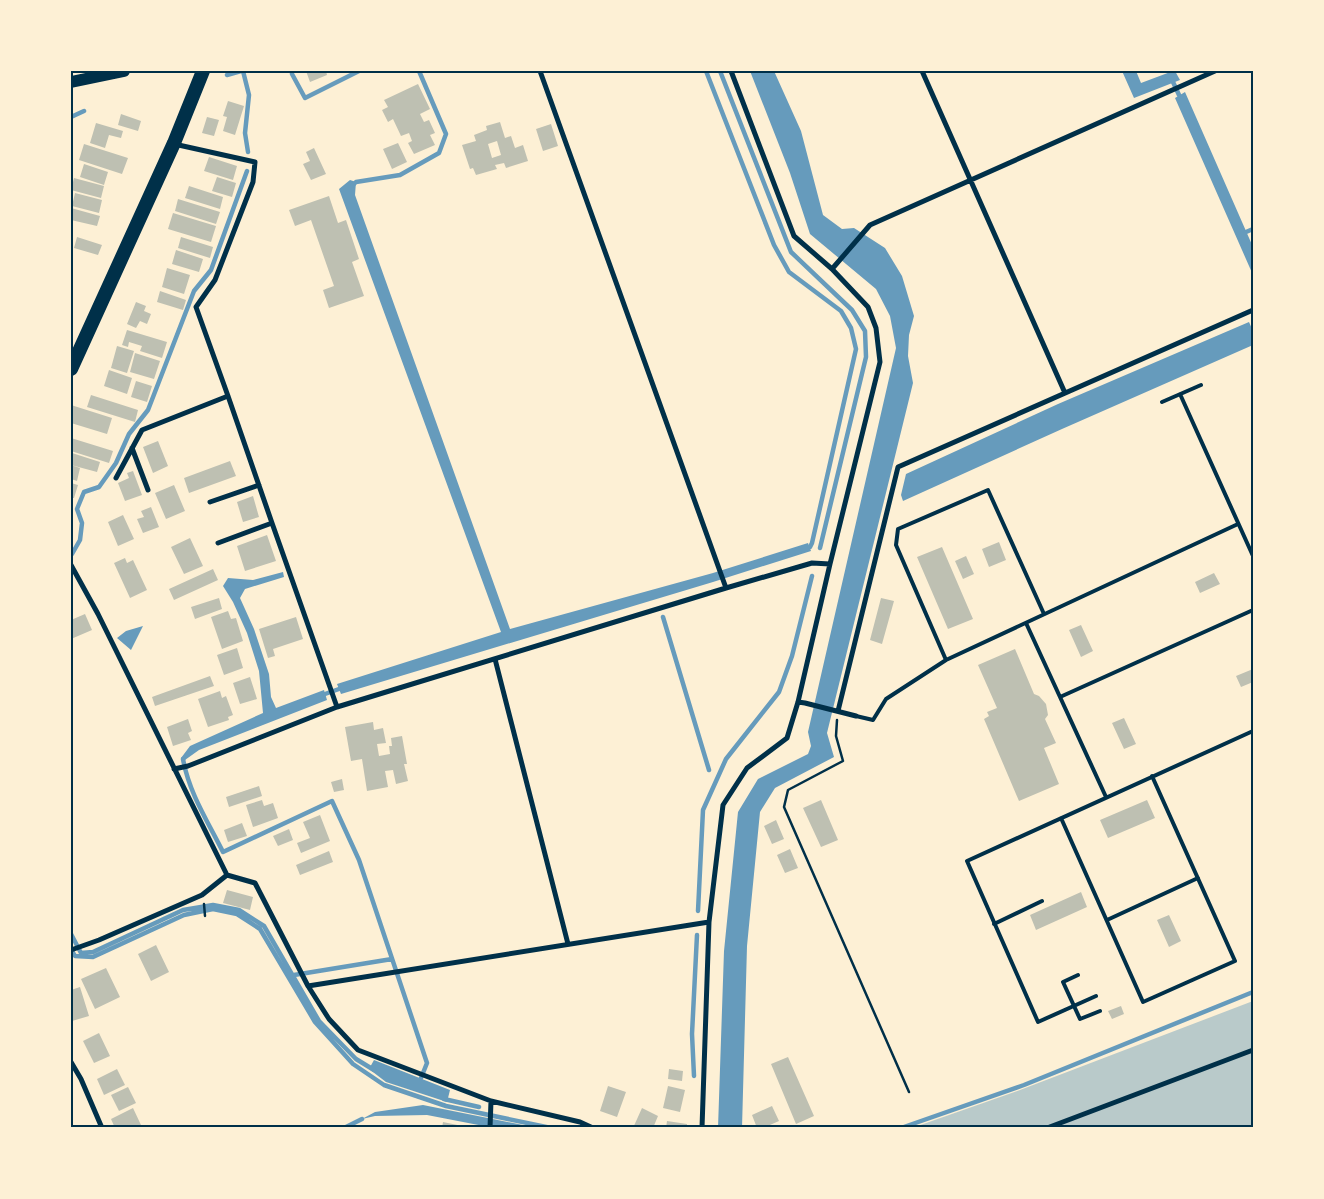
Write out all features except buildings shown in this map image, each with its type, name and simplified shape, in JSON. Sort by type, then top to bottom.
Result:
[{"type":"highway","points":[[71,369],[174,144],[203,71]]},
{"type":"main road","points":[[71,82],[124,71]]},
{"type":"street","points":[[540,71],[725,586]]},
{"type":"street","points":[[702,1128],[709,922],[723,805],[747,768],[787,738],[798,702],[880,362],[876,328],[868,306],[832,269],[794,236],[731,71]]},
{"type":"street","points":[[922,71],[1065,393]]},
{"type":"street","points":[[832,269],[870,224],[1215,71]]},
{"type":"street","points":[[174,144],[255,162],[253,182],[215,280],[196,307],[337,707]]},
{"type":"street","points":[[837,711],[898,467],[1253,310]]},
{"type":"street","points":[[116,478],[142,430],[228,396]]},
{"type":"street","points":[[132,448],[148,490]]},
{"type":"street","points":[[210,502],[259,485]]},
{"type":"street","points":[[218,543],[272,523]]},
{"type":"street","points":[[174,769],[188,766],[337,707],[725,586],[812,563],[830,564]]},
{"type":"street","points":[[71,565],[98,614],[227,875],[256,884],[308,986],[329,1019],[358,1050],[491,1101],[580,1122],[593,1128]]},
{"type":"street","points":[[495,658],[568,944]]},
{"type":"street","points":[[798,702],[805,702],[856,716]]},
{"type":"street","points":[[71,950],[99,940],[202,895],[227,875]]},
{"type":"street","points":[[308,986],[709,922]]},
{"type":"street","points":[[1047,1128],[1253,1050]]},
{"type":"street","points":[[71,1062],[102,1128]]},
{"type":"street","points":[[490,1128],[491,1101]]},
{"type":"lane","points":[[1162,402],[1202,385]]},
{"type":"lane","points":[[1180,394],[1253,556]]},
{"type":"lane","points":[[946,660],[896,545],[898,530],[988,490],[1044,614]]},
{"type":"lane","points":[[856,716],[873,720],[886,699],[946,660],[1238,524]]},
{"type":"lane","points":[[1060,697],[1253,610]]},
{"type":"lane","points":[[1026,623],[1106,797]]},
{"type":"lane","points":[[1096,996],[1038,1022],[966,860],[1253,731]]},
{"type":"lane","points":[[1061,818],[1143,1002],[1235,961],[1152,776]]},
{"type":"lane","points":[[1106,920],[1198,878]]},
{"type":"lane","points":[[994,924],[1042,901]]},
{"type":"lane","points":[[1078,975],[1063,982],[1080,1019],[1100,1011]]},
{"type":"path","points":[[837,711],[836,736],[843,761],[788,790],[784,807],[909,1092]]},
{"type":"shaded area","points":[[1253,1001],[1253,1125],[1247,1128],[912,1128],[1020,1090]]},
{"type":"water","points":[[750,71],[774,71],[801,131],[823,215],[842,229],[854,228],[885,248],[902,276],[914,316],[909,335],[908,356],[913,383],[827,733],[834,757],[775,788],[760,812],[747,946],[742,1128],[718,1128],[724,951],[738,812],[758,779],[808,754],[811,746],[808,732],[896,348],[890,316],[876,289],[810,234],[790,173]]},
{"type":"water","points":[[1122,71],[1136,71],[1141,83],[1173,71],[1175,71],[1180,80],[1134,98]]},
{"type":"water","points":[[1185,92],[1253,247],[1253,275],[1175,98]]},
{"type":"water","points":[[350,180],[356,182],[355,195],[510,629],[713,573],[808,543],[811,551],[341,694],[337,684],[501,632],[339,189]]},
{"type":"water","points":[[1249,322],[1253,331],[1253,345],[903,501],[901,495],[906,474],[1058,404]]},
{"type":"water","points":[[283,572],[284,577],[245,589],[240,598],[254,629],[269,674],[271,697],[276,708],[324,690],[327,700],[199,750],[185,760],[181,758],[190,746],[263,713],[259,671],[247,633],[233,602],[223,586],[228,578],[253,580]]},
{"type":"water","points":[[143,626],[131,650],[117,638],[126,631]]},
{"type":"water","points":[[374,1060],[450,1090],[447,1102],[386,1082],[369,1069]]},
{"type":"water","points":[[423,1105],[538,1128],[494,1128],[427,1115],[375,1116],[362,1119],[375,1112]]},
{"type":"waterway","points":[[227,75],[241,71]]},
{"type":"waterway","points":[[243,71],[249,95],[245,133],[248,152]]},
{"type":"waterway","points":[[292,74],[305,98],[359,71]]},
{"type":"waterway","points":[[353,185],[356,182],[400,175],[439,153],[446,134],[419,71]]},
{"type":"waterway","points":[[706,71],[774,245],[789,272],[841,311],[851,328],[856,349],[810,547]]},
{"type":"waterway","points":[[720,71],[791,252],[852,310],[865,331],[866,357],[820,548]]},
{"type":"waterway","points":[[1173,82],[1179,95]]},
{"type":"waterway","points":[[71,117],[84,111]]},
{"type":"waterway","points":[[72,554],[80,540],[82,523],[77,509],[84,492],[99,487],[116,463],[129,434],[148,410],[194,291],[211,270],[247,171]]},
{"type":"waterway","points":[[1246,232],[1253,229]]},
{"type":"waterway","points":[[698,911],[703,810],[726,759],[779,692],[792,656],[812,576]]},
{"type":"waterway","points":[[663,617],[709,770]]},
{"type":"waterway","points":[[325,694],[339,689]]},
{"type":"waterway","points":[[183,759],[194,795],[223,852],[332,801],[359,860],[427,1063],[421,1078]]},
{"type":"waterway","points":[[71,934],[81,953],[93,952],[183,910],[213,905],[239,910],[264,926],[319,1021],[356,1059],[374,1070]]},
{"type":"waterway","points":[[71,949],[75,956],[93,957],[184,915],[213,909],[237,914],[260,929],[315,1022],[353,1064],[384,1085],[446,1106],[551,1128]]},
{"type":"waterway","points":[[694,1076],[692,1034],[697,935]]},
{"type":"waterway","points":[[294,975],[392,959]]},
{"type":"waterway","points":[[901,1128],[1024,1085],[1253,992]]},
{"type":"waterway","points":[[444,1099],[479,1107]]},
{"type":"waterway","points":[[344,1128],[362,1119]]}]
